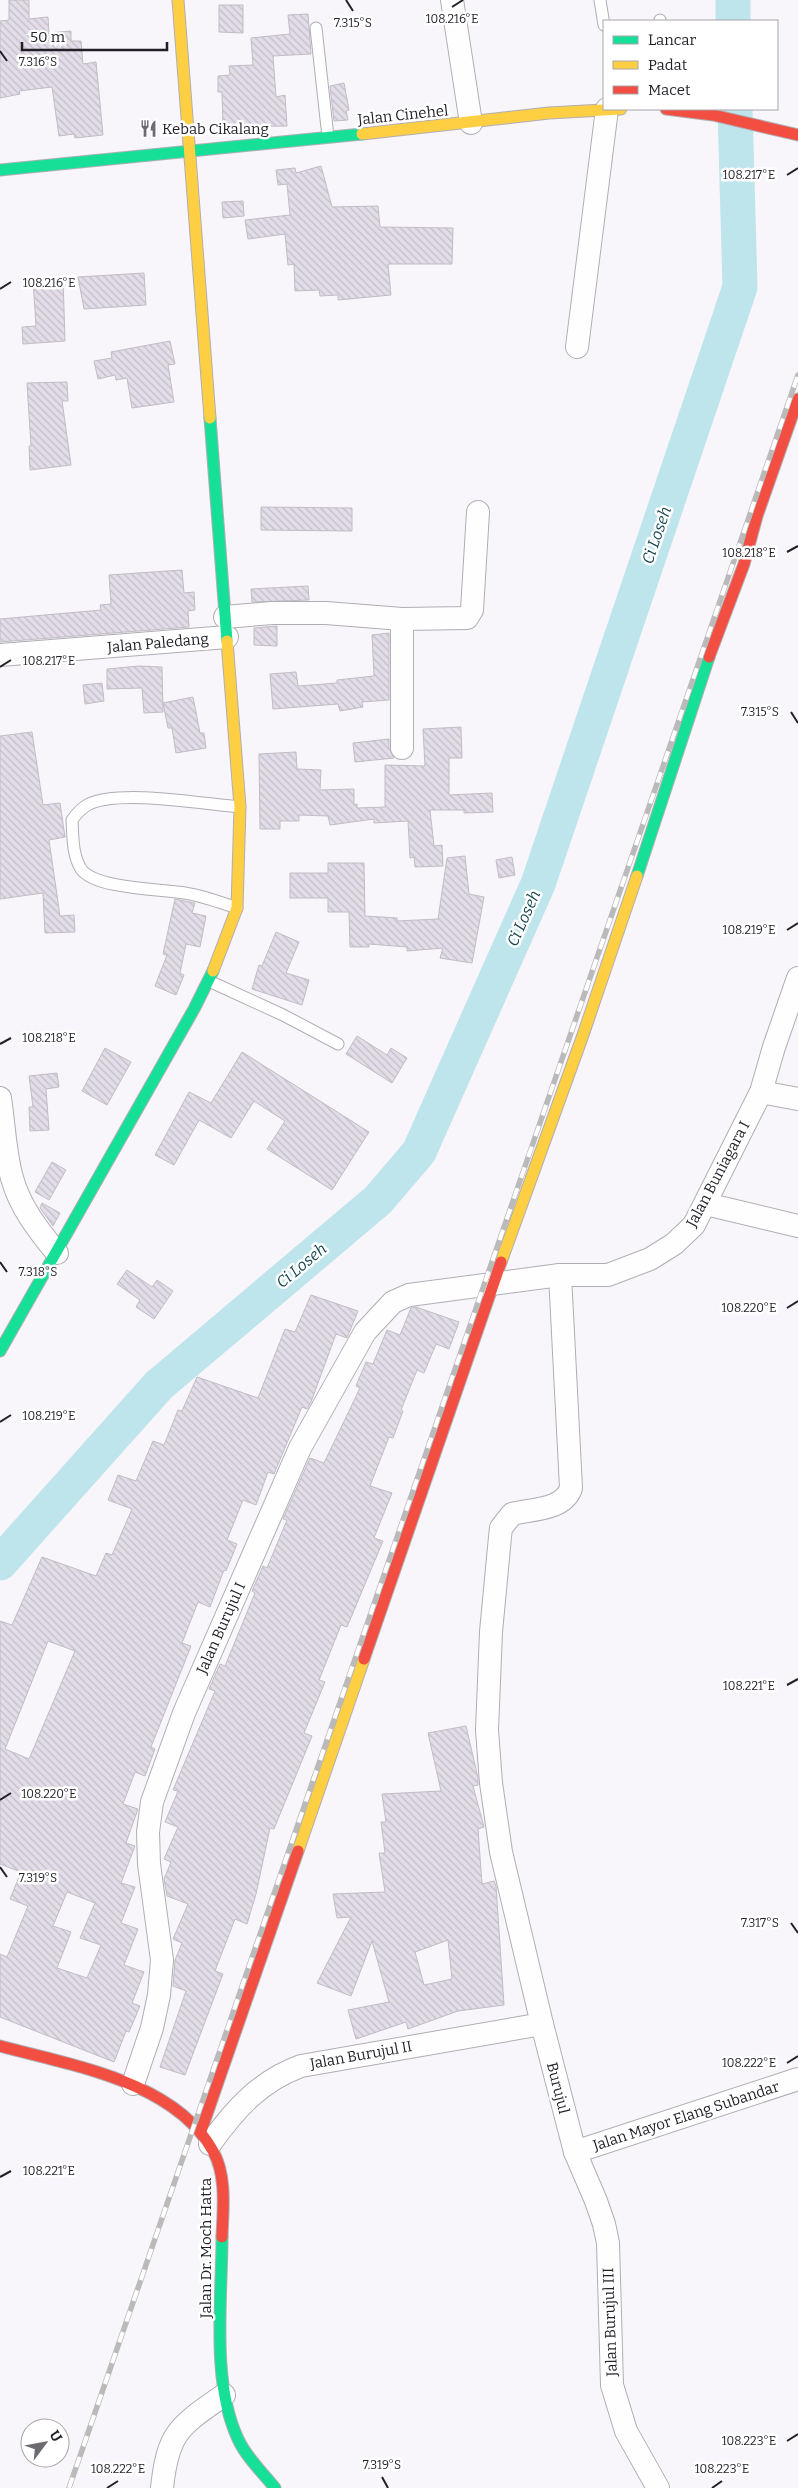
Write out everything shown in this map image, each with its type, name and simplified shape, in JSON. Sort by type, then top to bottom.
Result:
[{"type":"main road","points":[[0,1351],[209,981],[228,936],[237,908],[240,806],[188,152],[178,0]]},
{"type":"main road","name":"Jalan Cinehel","points":[[0,170],[328,138],[549,113],[603,109]]},
{"type":"main road","points":[[674,110],[713,115],[798,136]]},
{"type":"main road","points":[[205,2138],[493,1285],[632,892],[696,694],[744,564],[757,516],[798,399]]},
{"type":"main road","name":"Jalan Dr. Moch Hatta","points":[[0,2046],[133,2084],[178,2109],[205,2138],[218,2161],[223,2185],[221,2358],[224,2396],[238,2438],[249,2456],[275,2488]]},
{"type":"street","points":[[452,0],[471,123]]},
{"type":"street","points":[[577,348],[607,110]]},
{"type":"street","name":"Jalan Paledang","points":[[0,655],[226,627],[272,613],[326,613],[402,619],[463,619],[470,615],[474,590],[478,512]]},
{"type":"street","points":[[402,619],[402,748]]},
{"type":"street","name":"Jalan Buniagara I","points":[[493,1285],[560,1275],[608,1274],[650,1259],[674,1244],[694,1225],[761,1092],[798,978]]},
{"type":"street","points":[[761,1092],[798,1099]]},
{"type":"street","points":[[0,1098],[12,1178],[23,1206],[38,1230],[57,1253]]},
{"type":"street","points":[[706,1204],[798,1226]]},
{"type":"street","name":"Burujul","points":[[560,1275],[571,1488],[568,1496],[562,1503],[512,1514],[501,1528],[491,1632],[487,1730],[490,1782],[501,1852],[575,2152]]},
{"type":"street","name":"Jalan Burujul I","points":[[133,2084],[157,2003],[162,1960],[149,1856],[148,1832],[152,1802],[184,1713],[300,1448],[365,1332],[393,1302],[409,1294],[493,1285]]},
{"type":"street","name":"Jalan Burujul II","points":[[205,2138],[258,2089],[280,2074],[301,2066],[542,2024]]},
{"type":"street","name":"Jalan Mayor Elang Subandar","points":[[575,2152],[798,2079]]},
{"type":"street","name":"Jalan Burujul III","points":[[575,2152],[596,2201],[608,2243],[612,2385],[626,2431],[658,2488]]},
{"type":"street","points":[[162,2488],[165,2466],[177,2434],[184,2423],[224,2396]]},
{"type":"lane","points":[[600,0],[603,20]]},
{"type":"lane","points":[[316,28],[328,138]]},
{"type":"lane","points":[[237,908],[194,895],[106,882],[89,876],[82,870],[75,856],[72,820],[81,809],[104,799],[150,798],[240,806]]},
{"type":"lane","points":[[209,981],[283,1015],[338,1044]]},
{"type":"building","points":[[9,0],[29,0],[29,19],[48,17],[49,33],[71,31],[71,41],[81,41],[83,64],[96,62],[103,135],[75,138],[74,134],[59,136],[52,87],[19,91],[20,94],[0,98],[0,21],[9,20]]},
{"type":"building","points":[[219,5],[243,5],[243,33],[219,32]]},
{"type":"building","points":[[308,14],[311,54],[273,56],[276,97],[285,95],[287,126],[223,127],[222,92],[218,92],[218,76],[230,75],[229,66],[253,65],[251,38],[290,34],[288,15]]},
{"type":"building","points":[[344,83],[349,110],[346,111],[348,120],[334,121],[330,86]]},
{"type":"building","points":[[321,166],[332,207],[378,206],[380,227],[453,228],[452,264],[388,264],[391,295],[338,300],[338,295],[320,296],[319,290],[295,291],[294,264],[288,265],[285,234],[248,239],[245,220],[290,215],[287,184],[278,185],[276,170],[295,168],[296,173]]},
{"type":"building","points":[[243,201],[244,216],[223,218],[222,202]]},
{"type":"building","points":[[144,273],[146,305],[84,309],[78,277]]},
{"type":"building","points":[[63,278],[65,341],[23,344],[22,327],[36,326],[33,280]]},
{"type":"building","points":[[170,341],[175,364],[168,365],[174,402],[132,408],[127,378],[116,380],[115,375],[98,379],[94,361],[112,358],[111,352]]},
{"type":"building","points":[[67,382],[68,401],[62,401],[71,465],[30,470],[29,446],[31,446],[27,383]]},
{"type":"building","points":[[261,507],[352,508],[352,531],[261,530]]},
{"type":"building","points":[[182,570],[184,593],[194,592],[195,610],[188,611],[189,627],[0,642],[0,619],[101,610],[100,605],[111,604],[109,575]]},
{"type":"building","points":[[308,586],[309,600],[252,602],[251,589]]},
{"type":"building","points":[[277,626],[277,646],[254,645],[254,628]]},
{"type":"building","points":[[389,633],[389,700],[362,702],[363,707],[340,711],[338,704],[273,709],[270,674],[296,672],[298,686],[337,683],[337,680],[374,676],[372,635]]},
{"type":"building","points":[[139,666],[162,667],[163,712],[144,713],[142,688],[107,689],[107,669]]},
{"type":"building","points":[[102,683],[104,701],[85,704],[83,685]]},
{"type":"building","points":[[193,697],[200,733],[204,733],[206,748],[176,753],[172,728],[168,728],[163,703]]},
{"type":"building","points":[[461,727],[462,758],[449,758],[449,795],[492,793],[493,812],[464,813],[464,810],[430,810],[434,846],[442,845],[443,866],[415,867],[414,857],[410,858],[408,821],[374,823],[374,819],[330,825],[328,816],[299,815],[299,821],[280,821],[280,829],[260,829],[259,754],[296,752],[297,769],[321,770],[320,790],[354,789],[354,805],[357,804],[357,808],[385,807],[385,765],[425,766],[423,729]]},
{"type":"building","points":[[32,732],[43,805],[60,803],[65,837],[49,840],[60,916],[74,915],[75,932],[45,933],[43,893],[0,899],[0,736]]},
{"type":"building","points":[[389,739],[389,748],[394,758],[355,762],[353,743]]},
{"type":"building","points":[[465,856],[469,894],[484,897],[472,963],[440,958],[443,948],[407,951],[407,947],[369,944],[369,947],[350,947],[349,912],[328,912],[328,898],[290,898],[290,873],[328,873],[328,863],[364,863],[365,916],[397,918],[397,921],[438,919],[447,858]]},
{"type":"building","points":[[512,857],[515,875],[499,878],[496,860]]},
{"type":"building","points":[[175,899],[195,903],[192,913],[206,916],[200,947],[186,944],[180,973],[184,975],[176,995],[155,986],[167,955],[163,954]]},
{"type":"building","points":[[276,932],[299,942],[286,973],[309,980],[302,1005],[252,989],[259,965],[262,966]]},
{"type":"building","points":[[357,1036],[387,1055],[391,1048],[407,1058],[392,1083],[346,1054]]},
{"type":"building","points":[[105,1048],[131,1062],[107,1105],[82,1091]]},
{"type":"building","points":[[242,1052],[369,1132],[332,1190],[267,1149],[285,1121],[254,1101],[231,1138],[199,1120],[174,1165],[155,1155],[189,1092],[211,1103]]},
{"type":"building","points":[[57,1073],[59,1087],[46,1089],[49,1130],[30,1131],[29,1107],[33,1107],[29,1076]]},
{"type":"building","points":[[52,1162],[66,1170],[49,1200],[35,1192]]},
{"type":"building","points":[[42,1203],[60,1213],[53,1226],[40,1208]]},
{"type":"building","points":[[127,1270],[152,1287],[157,1280],[173,1291],[154,1319],[136,1307],[140,1300],[117,1284]]},
{"type":"building","points":[[311,1295],[358,1311],[347,1338],[336,1334],[311,1402],[307,1409],[302,1407],[274,1474],[268,1472],[256,1505],[243,1500],[227,1540],[237,1544],[226,1571],[224,1570],[210,1607],[198,1602],[182,1643],[191,1646],[151,1747],[155,1749],[145,1776],[135,1772],[123,1804],[138,1809],[126,1843],[135,1846],[121,1883],[135,1887],[121,1923],[138,1929],[124,1965],[144,1972],[132,2003],[140,2006],[129,2032],[126,2031],[114,2062],[0,2017],[0,1954],[7,1957],[28,1906],[10,1899],[21,1872],[0,1864],[0,1621],[12,1625],[42,1557],[96,1576],[106,1553],[112,1555],[132,1509],[108,1500],[118,1475],[136,1481],[153,1441],[164,1445],[178,1410],[182,1411],[197,1377],[258,1398],[285,1329],[295,1332]],"holes":[[[48,1641],[75,1651],[29,1759],[5,1749]],[[67,1892],[95,1903],[80,1938],[101,1945],[87,1978],[57,1968],[71,1932],[53,1926]]]},
{"type":"building","points":[[416,1307],[459,1322],[449,1349],[436,1344],[424,1373],[417,1370],[401,1410],[403,1411],[393,1438],[389,1437],[370,1486],[392,1493],[374,1538],[383,1541],[347,1627],[341,1625],[319,1680],[325,1682],[304,1733],[312,1736],[274,1829],[270,1828],[256,1894],[247,1924],[235,1919],[215,1971],[223,1974],[185,2075],[160,2067],[186,1991],[173,1986],[175,1960],[182,1943],[173,1939],[188,1904],[167,1896],[164,1879],[171,1862],[164,1859],[178,1827],[165,1822],[178,1791],[173,1790],[215,1691],[209,1689],[220,1664],[225,1666],[255,1593],[252,1591],[263,1566],[267,1568],[287,1520],[283,1519],[310,1458],[324,1463],[360,1388],[356,1386],[366,1362],[373,1364],[387,1330],[400,1335],[411,1308]]},
{"type":"building","points":[[466,1726],[478,1778],[478,1785],[473,1786],[484,1827],[478,1829],[482,1884],[494,1881],[496,1886],[504,2005],[458,2011],[408,2029],[406,2022],[356,2039],[348,2010],[389,2002],[372,1941],[351,1996],[317,1983],[351,1917],[337,1918],[333,1894],[385,1892],[379,1853],[385,1853],[381,1822],[386,1822],[382,1794],[441,1791],[428,1733]],"holes":[[[448,1940],[452,1979],[424,1985],[415,1952]]]},
{"type":"waterway","name":"Ci Loseh","points":[[733,0],[733,20]]},
{"type":"waterway","name":"Ci Loseh","points":[[0,1563],[159,1385],[378,1200],[419,1152],[538,884],[740,287],[735,110]]},
{"type":"railway","points":[[69,2488],[798,375]]},
{"type":"traffic: fast","points":[[0,170],[362,134]]},
{"type":"traffic: fast","points":[[210,418],[227,641]]},
{"type":"traffic: fast","points":[[637,876],[709,657]]},
{"type":"traffic: fast","points":[[0,1351],[194,1009],[213,971]]},
{"type":"traffic: fast","points":[[222,2237],[220,2340],[224,2392],[241,2446],[275,2488]]},
{"type":"traffic: slow","points":[[178,0],[210,418]]},
{"type":"traffic: slow","points":[[362,134],[549,113],[603,110]]},
{"type":"traffic: slow","points":[[213,971],[237,908],[240,807],[227,641]]},
{"type":"traffic: slow","points":[[501,1262],[583,1035],[637,876]]},
{"type":"traffic: slow","points":[[298,1851],[364,1659]]},
{"type":"traffic: jam","points":[[674,110],[713,115],[798,135]]},
{"type":"traffic: jam","points":[[709,657],[744,564],[757,516],[798,399]]},
{"type":"traffic: jam","points":[[364,1659],[501,1262]]},
{"type":"traffic: jam","points":[[201,2131],[298,1851]]},
{"type":"traffic: jam","points":[[0,2046],[88,2069],[118,2079],[147,2092],[174,2108],[196,2127],[213,2151],[217,2161],[223,2193],[222,2237]]},
{"type":"place","name":"Kebab Cikalang","points":[[148,129]]}]
